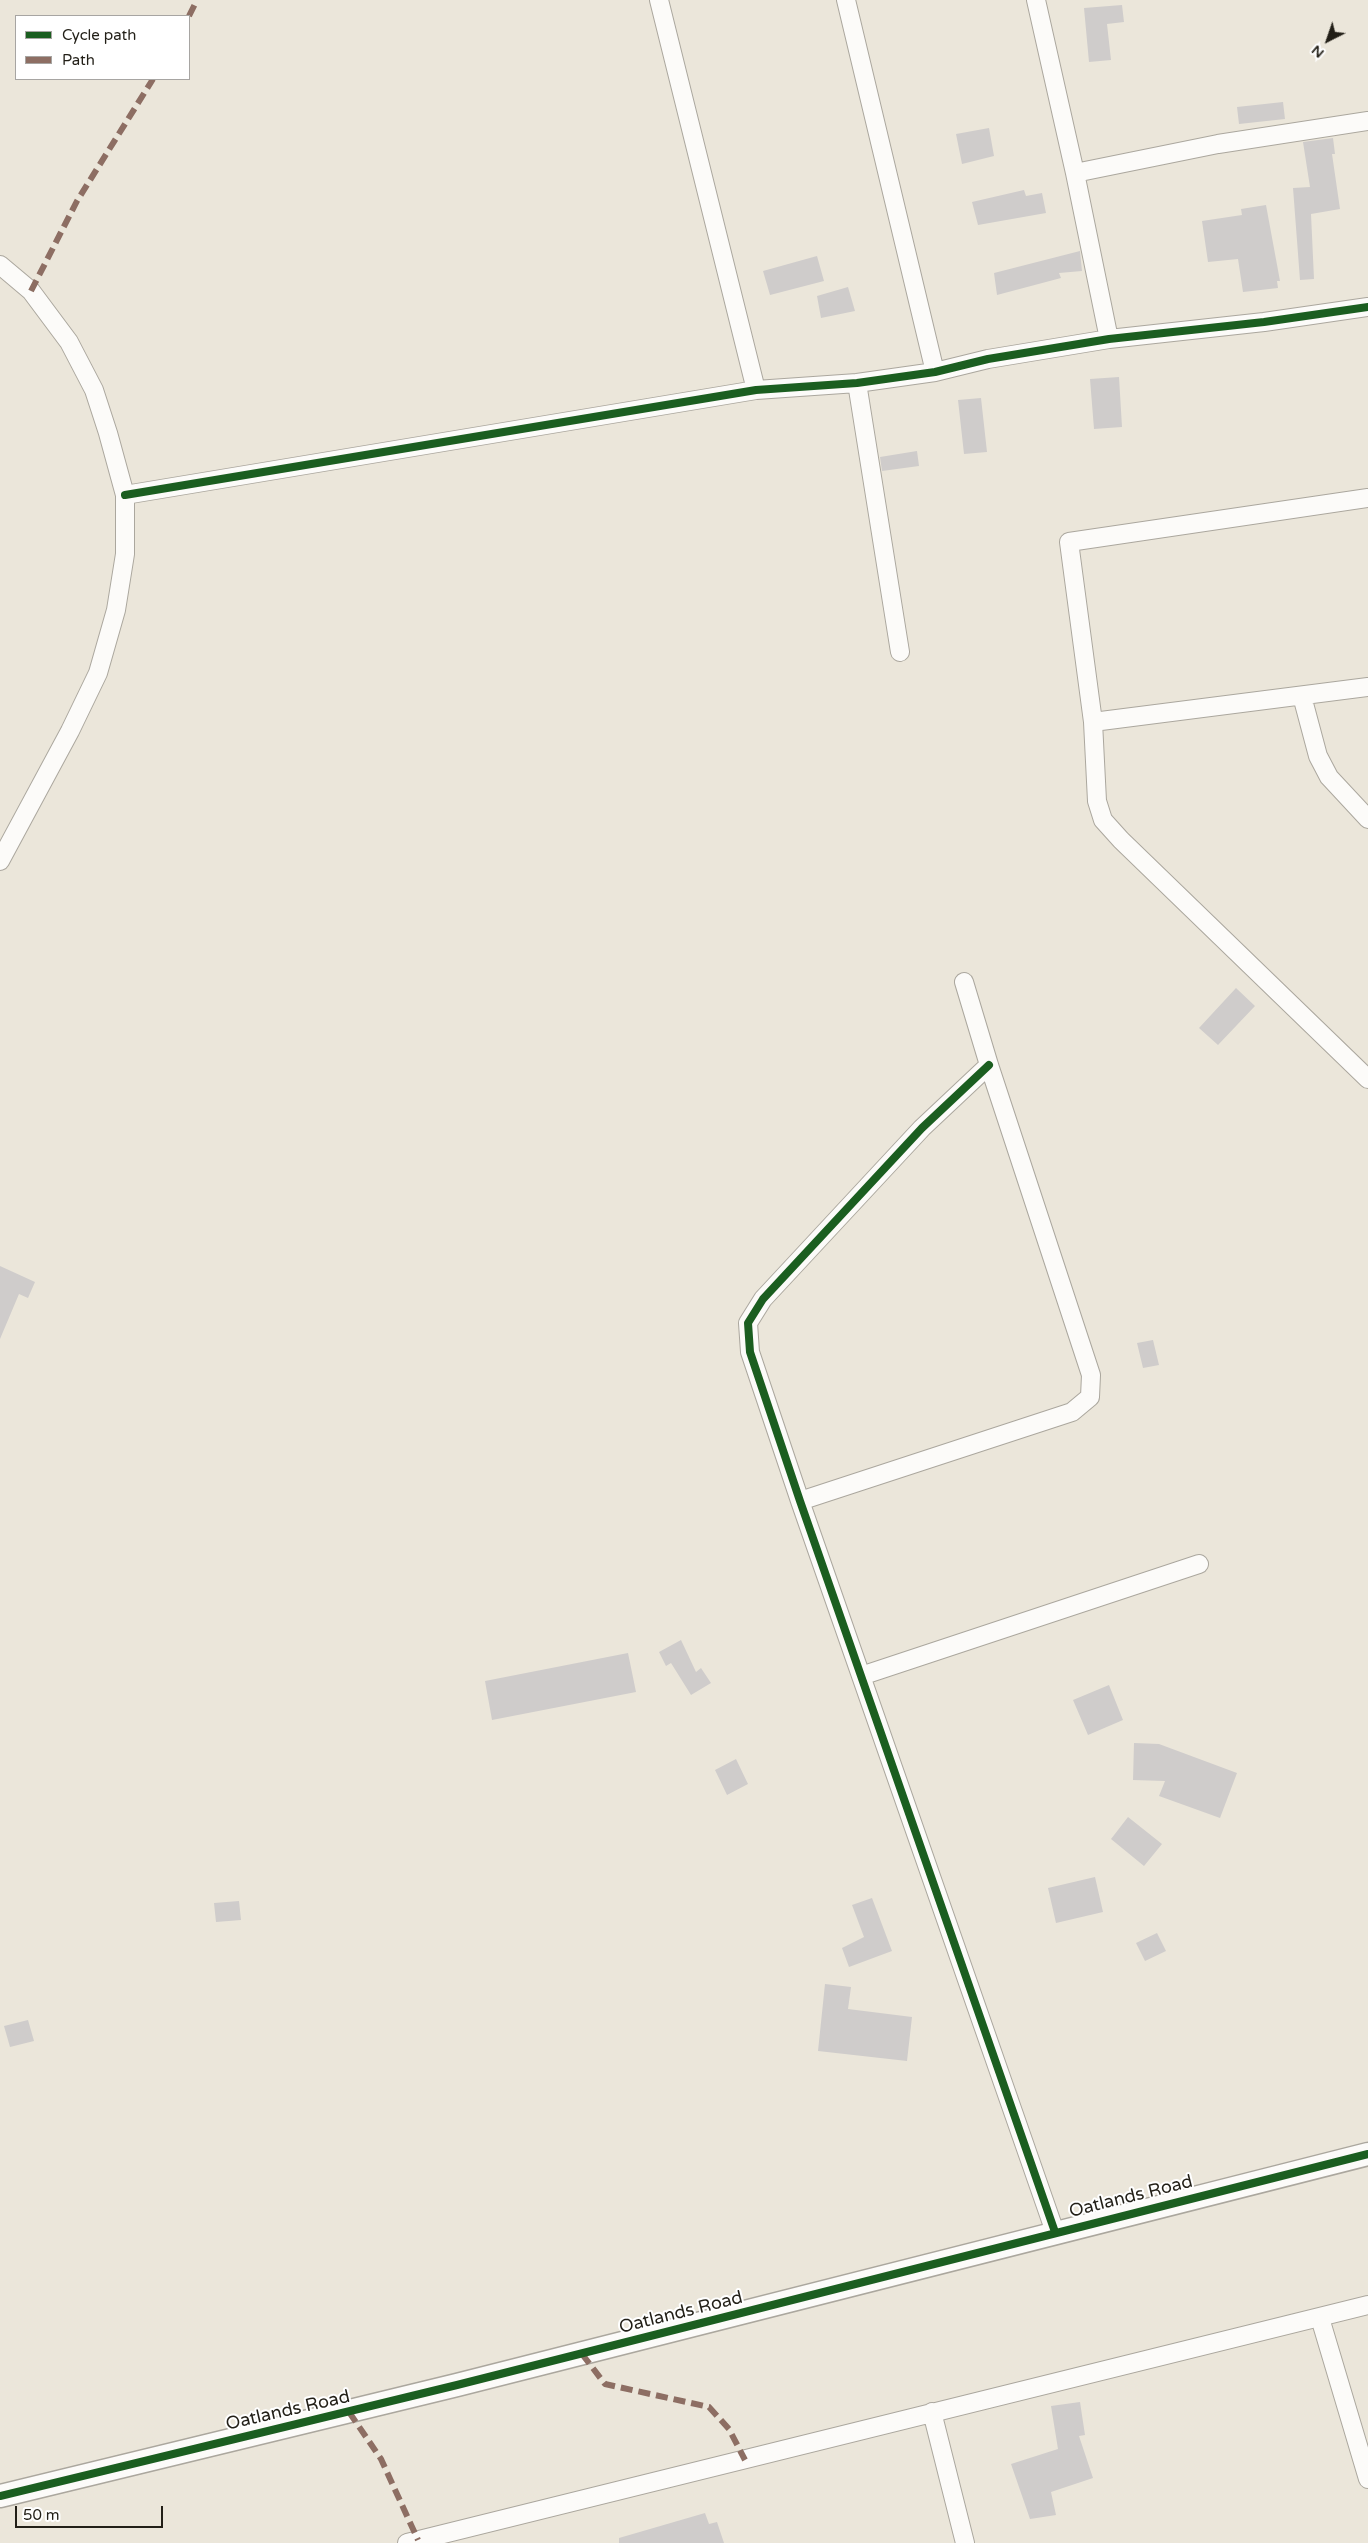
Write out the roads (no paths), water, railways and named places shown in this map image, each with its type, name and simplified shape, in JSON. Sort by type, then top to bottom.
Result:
[{"type":"street","points":[[659,0],[756,390]]},
{"type":"street","points":[[846,0],[935,372]]},
{"type":"street","points":[[1036,0],[1075,173],[1109,339]]},
{"type":"street","points":[[1075,173],[1218,144],[1368,121]]},
{"type":"street","points":[[0,264],[31,291],[69,342],[94,390],[108,432],[125,495],[125,554],[116,610],[98,673],[70,731],[0,861]]},
{"type":"street","points":[[125,495],[756,390],[857,383],[935,372],[988,359],[1109,339],[1264,322],[1368,307]]},
{"type":"street","points":[[857,383],[900,652]]},
{"type":"street","points":[[1368,498],[1069,542],[1093,722],[1097,801],[1103,820],[1121,840],[1368,1079]]},
{"type":"street","points":[[1093,722],[1368,687]]},
{"type":"street","points":[[1302,696],[1318,756],[1329,777],[1368,819]]},
{"type":"street","points":[[800,1501],[1072,1412],[1090,1397],[1091,1375],[989,1065],[964,982]]},
{"type":"street","points":[[989,1065],[922,1128],[763,1299],[748,1323],[750,1352],[800,1501],[1055,2232]]},
{"type":"street","points":[[861,1676],[1199,1564]]},
{"type":"street","name":"Oatlands Road","points":[[0,2496],[477,2380],[1368,2154]]},
{"type":"street","points":[[407,2543],[1368,2305]]},
{"type":"street","points":[[1320,2318],[1368,2479]]},
{"type":"street","points":[[932,2412],[964,2543]]}]
